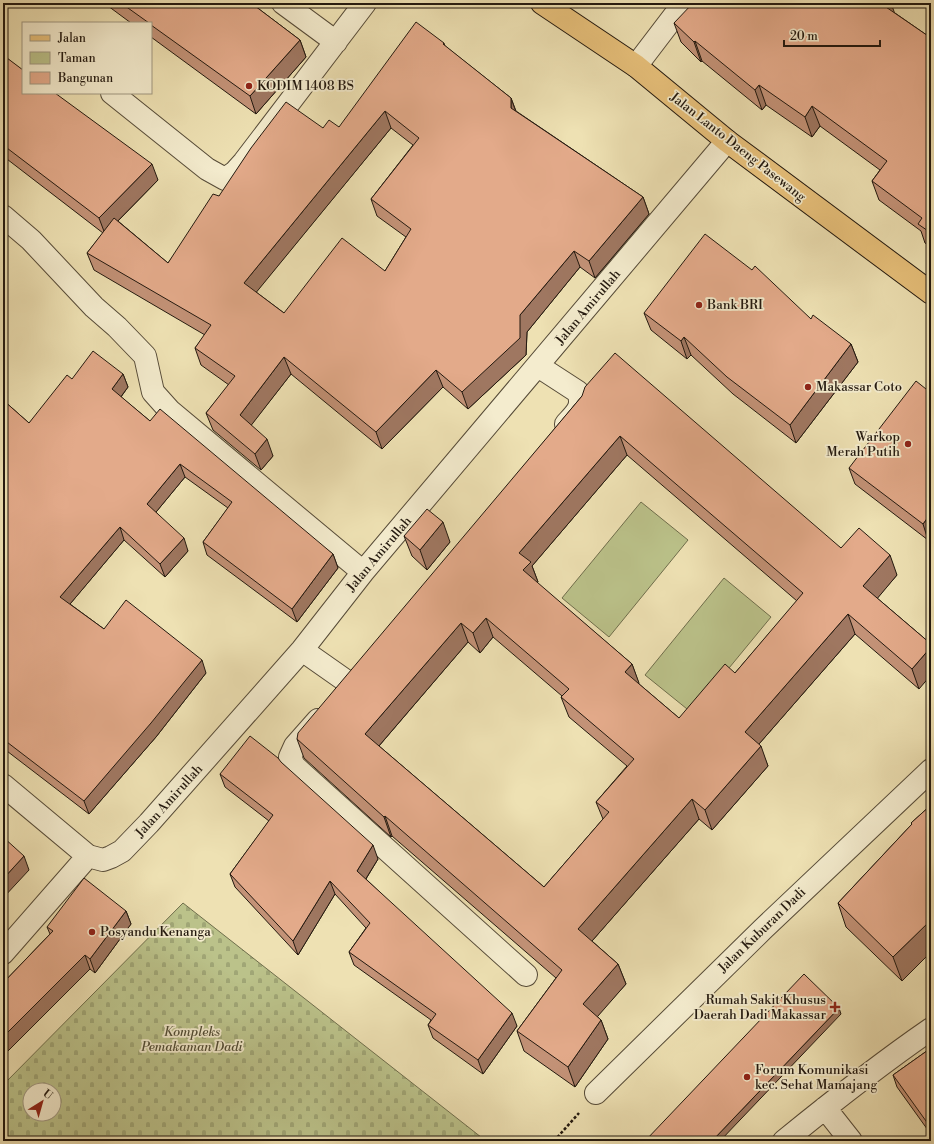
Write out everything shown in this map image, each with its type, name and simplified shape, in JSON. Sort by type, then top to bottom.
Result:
[{"type":"main road","name":"Jalan Lanto Daeng Pasewang","points":[[542,3],[636,66],[727,141],[931,293]]},
{"type":"street","points":[[283,3],[336,42]]},
{"type":"street","points":[[113,94],[207,169],[225,179],[236,172],[244,162],[365,3]]},
{"type":"street","points":[[636,66],[684,3]]},
{"type":"street","name":"Jalan Amirullah","points":[[88,856],[103,860],[111,857],[122,851],[149,823],[302,650],[363,572],[727,141]]},
{"type":"street","points":[[3,216],[31,240],[94,307],[117,327],[145,356],[153,392],[170,411],[363,572]]},
{"type":"street","points":[[538,366],[578,392],[580,399],[580,408],[554,439]]},
{"type":"street","points":[[302,650],[354,677],[295,746],[290,757],[294,766],[526,975]]},
{"type":"street","name":"Jalan Kuburan Dadi","points":[[596,1093],[762,929],[931,770]]},
{"type":"street","points":[[3,785],[88,856],[3,953]]},
{"type":"street","points":[[784,1141],[825,1108],[931,1029]]},
{"type":"street","points":[[825,1108],[851,1141]]},
{"type":"path","points":[[554,1141],[596,1093]]},
{"type":"green space","points":[[641,502],[688,540],[609,637],[562,598]]},
{"type":"green space","points":[[724,578],[771,617],[692,713],[645,675]]},
{"type":"green space","name":"Kompleks Pemakaman Dadi","points":[[183,903],[486,1141],[3,1141],[3,1085]]},
{"type":"building","name":"KODIM 1408 BS","points":[[121,3],[251,3],[300,40],[250,96],[152,26],[152,22],[148,22]]},
{"type":"building","points":[[693,3],[885,3],[883,5],[931,38],[931,233],[918,224],[922,218],[872,181],[887,161],[812,106],[805,117],[759,85],[755,90],[695,41],[694,42],[674,23]]},
{"type":"building","points":[[416,22],[511,98],[511,108],[643,197],[589,261],[574,251],[520,315],[520,338],[462,392],[436,370],[376,432],[284,357],[240,415],[267,439],[255,454],[206,413],[235,376],[195,348],[211,325],[87,253],[114,218],[168,263],[213,194],[219,196],[251,148],[286,102],[323,128],[329,120],[339,127]],"holes":[[[385,111],[419,138],[371,199],[411,229],[385,271],[342,238],[284,313],[244,283]]]},
{"type":"building","points":[[3,55],[22,69],[22,94],[56,94],[152,164],[99,218],[3,145]]},
{"type":"building","points":[[705,234],[752,270],[755,266],[811,319],[813,315],[851,344],[790,425],[727,377],[684,337],[681,341],[644,313]]},
{"type":"building","points":[[93,351],[123,374],[112,389],[150,421],[160,409],[333,554],[292,609],[203,542],[232,502],[180,464],[147,504],[184,538],[160,564],[120,527],[60,597],[104,629],[126,600],[202,660],[151,723],[84,801],[3,739],[3,400],[29,423],[67,375],[72,379]]},
{"type":"building","points":[[615,353],[841,548],[859,528],[890,555],[863,586],[931,644],[931,647],[912,669],[848,614],[745,732],[761,746],[705,810],[692,799],[578,929],[618,964],[583,1004],[601,1020],[568,1067],[517,1031],[562,970],[385,816],[384,817],[297,739],[298,733],[582,396],[585,387]],"holes":[[[620,436],[803,593],[735,673],[725,664],[679,718],[625,672],[632,664],[523,570],[531,562],[519,553]],[[486,618],[569,689],[561,697],[634,759],[596,802],[609,812],[544,887],[365,734],[461,623],[473,633]]]},
{"type":"building","name":"Warkop Merah Putih","points":[[916,381],[931,393],[931,513],[923,524],[849,468]]},
{"type":"building","points":[[427,509],[443,522],[420,550],[404,536]]},
{"type":"building","points":[[250,736],[278,758],[373,845],[357,871],[512,1013],[478,1060],[428,1025],[436,1014],[349,952],[370,923],[330,881],[293,941],[230,874],[273,815],[220,774]]},
{"type":"building","points":[[931,805],[931,920],[893,957],[838,903],[912,824],[911,823]]},
{"type":"building","points":[[3,837],[24,856],[3,879]]},
{"type":"building","points":[[84,878],[126,911],[90,959],[85,955],[3,1037],[3,983],[53,931],[47,927]]},
{"type":"building","name":"Forum Komunikasi kec. Sehat Mamajang","points":[[804,974],[839,1008],[712,1141],[645,1141]]},
{"type":"building","points":[[931,1048],[931,1128],[893,1075]]},
{"type":"place","name":"KODIM 1408 BS","points":[[249,86]]},
{"type":"place","name":"Bank BRI","points":[[699,305]]},
{"type":"place","name":"Makassar Coto","points":[[808,387]]},
{"type":"place","name":"Warkop Merah Putih","points":[[908,444]]},
{"type":"place","name":"Posyandu Kenanga","points":[[92,932]]},
{"type":"place","name":"Rumah Sakit Khusus Daerah Dadi Makassar","points":[[835,1007]]},
{"type":"place","name":"Forum Komunikasi kec. Sehat Mamajang","points":[[747,1077]]}]
